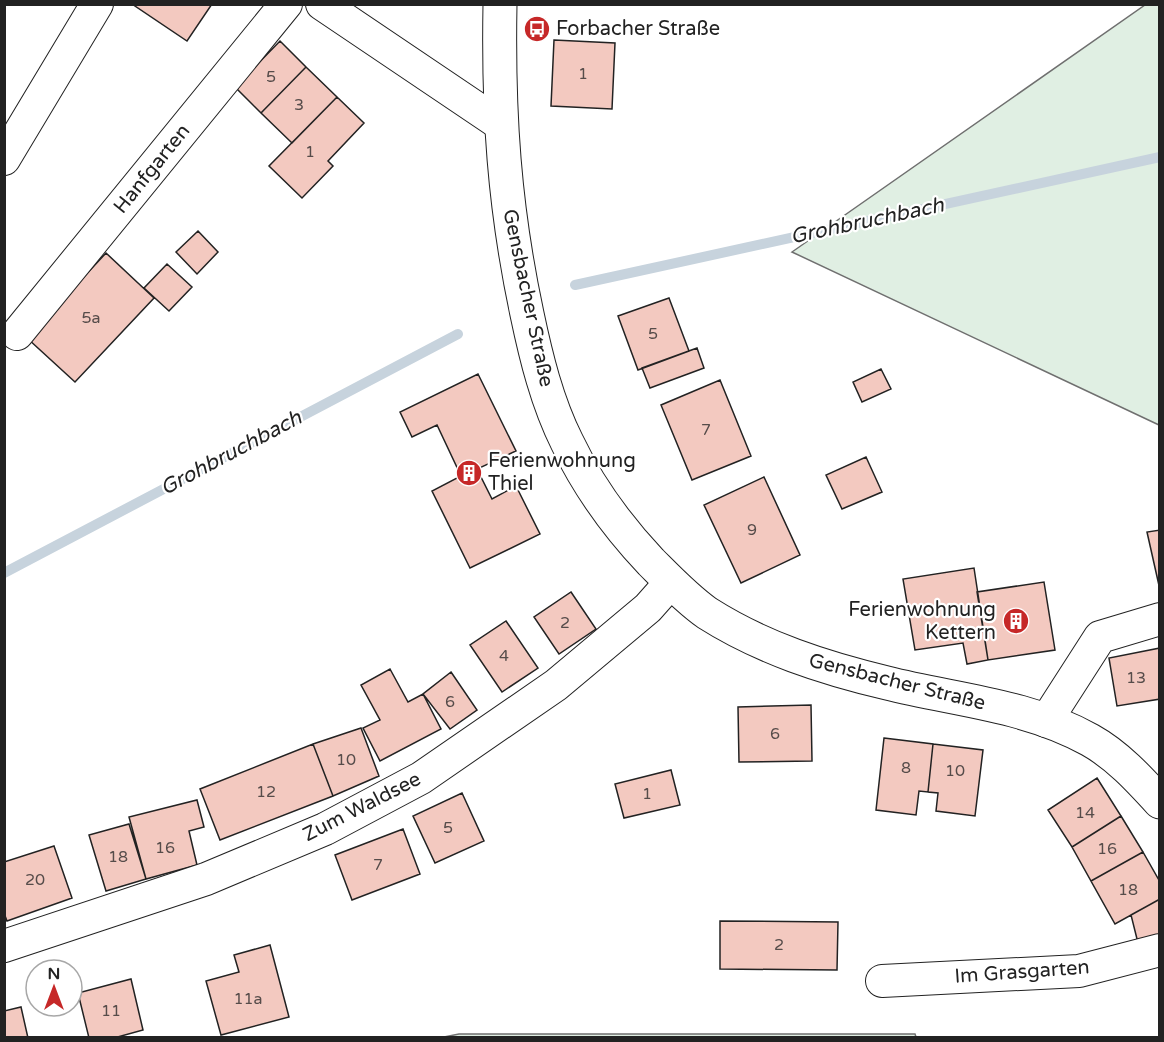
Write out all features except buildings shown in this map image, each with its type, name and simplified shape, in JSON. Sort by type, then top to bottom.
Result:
[{"type":"main road","name":"Gensbacher Straße","points":[[500,4],[500,124],[507,204],[520,280],[544,386],[566,441],[592,488],[626,536],[671,582],[705,612],[755,640],[802,660],[887,684],[991,705],[1046,721],[1090,740],[1134,773],[1160,802]]},
{"type":"street","points":[[4,159],[97,4]]},
{"type":"street","name":"Hanfgarten","points":[[17,334],[286,4]]},
{"type":"street","points":[[322,4],[500,124]]},
{"type":"street","name":"Zum Waldsee","points":[[4,946],[206,879],[325,829],[421,778],[556,685],[648,608],[671,582]]},
{"type":"street","points":[[1046,721],[1100,637],[1160,620]]},
{"type":"street","name":"Im Grasgarten","points":[[882,981],[1079,971],[1160,950]]},
{"type":"green space","points":[[1145,5],[1160,5],[1159,425],[792,252]]},
{"type":"green space","points":[[459,1034],[915,1034],[916,1037],[444,1037]]},
{"type":"waterway","name":"Grohbruchbach","points":[[575,285],[1160,157]]},
{"type":"waterway","name":"Grohbruchbach","points":[[4,573],[458,334]]},
{"type":"place","name":"Forbacher Straße","points":[[537,29]]},
{"type":"place","name":"Ferienwohnung Thiel","points":[[469,473]]},
{"type":"place","name":"Ferienwohnung Kettern","points":[[1016,621]]}]
